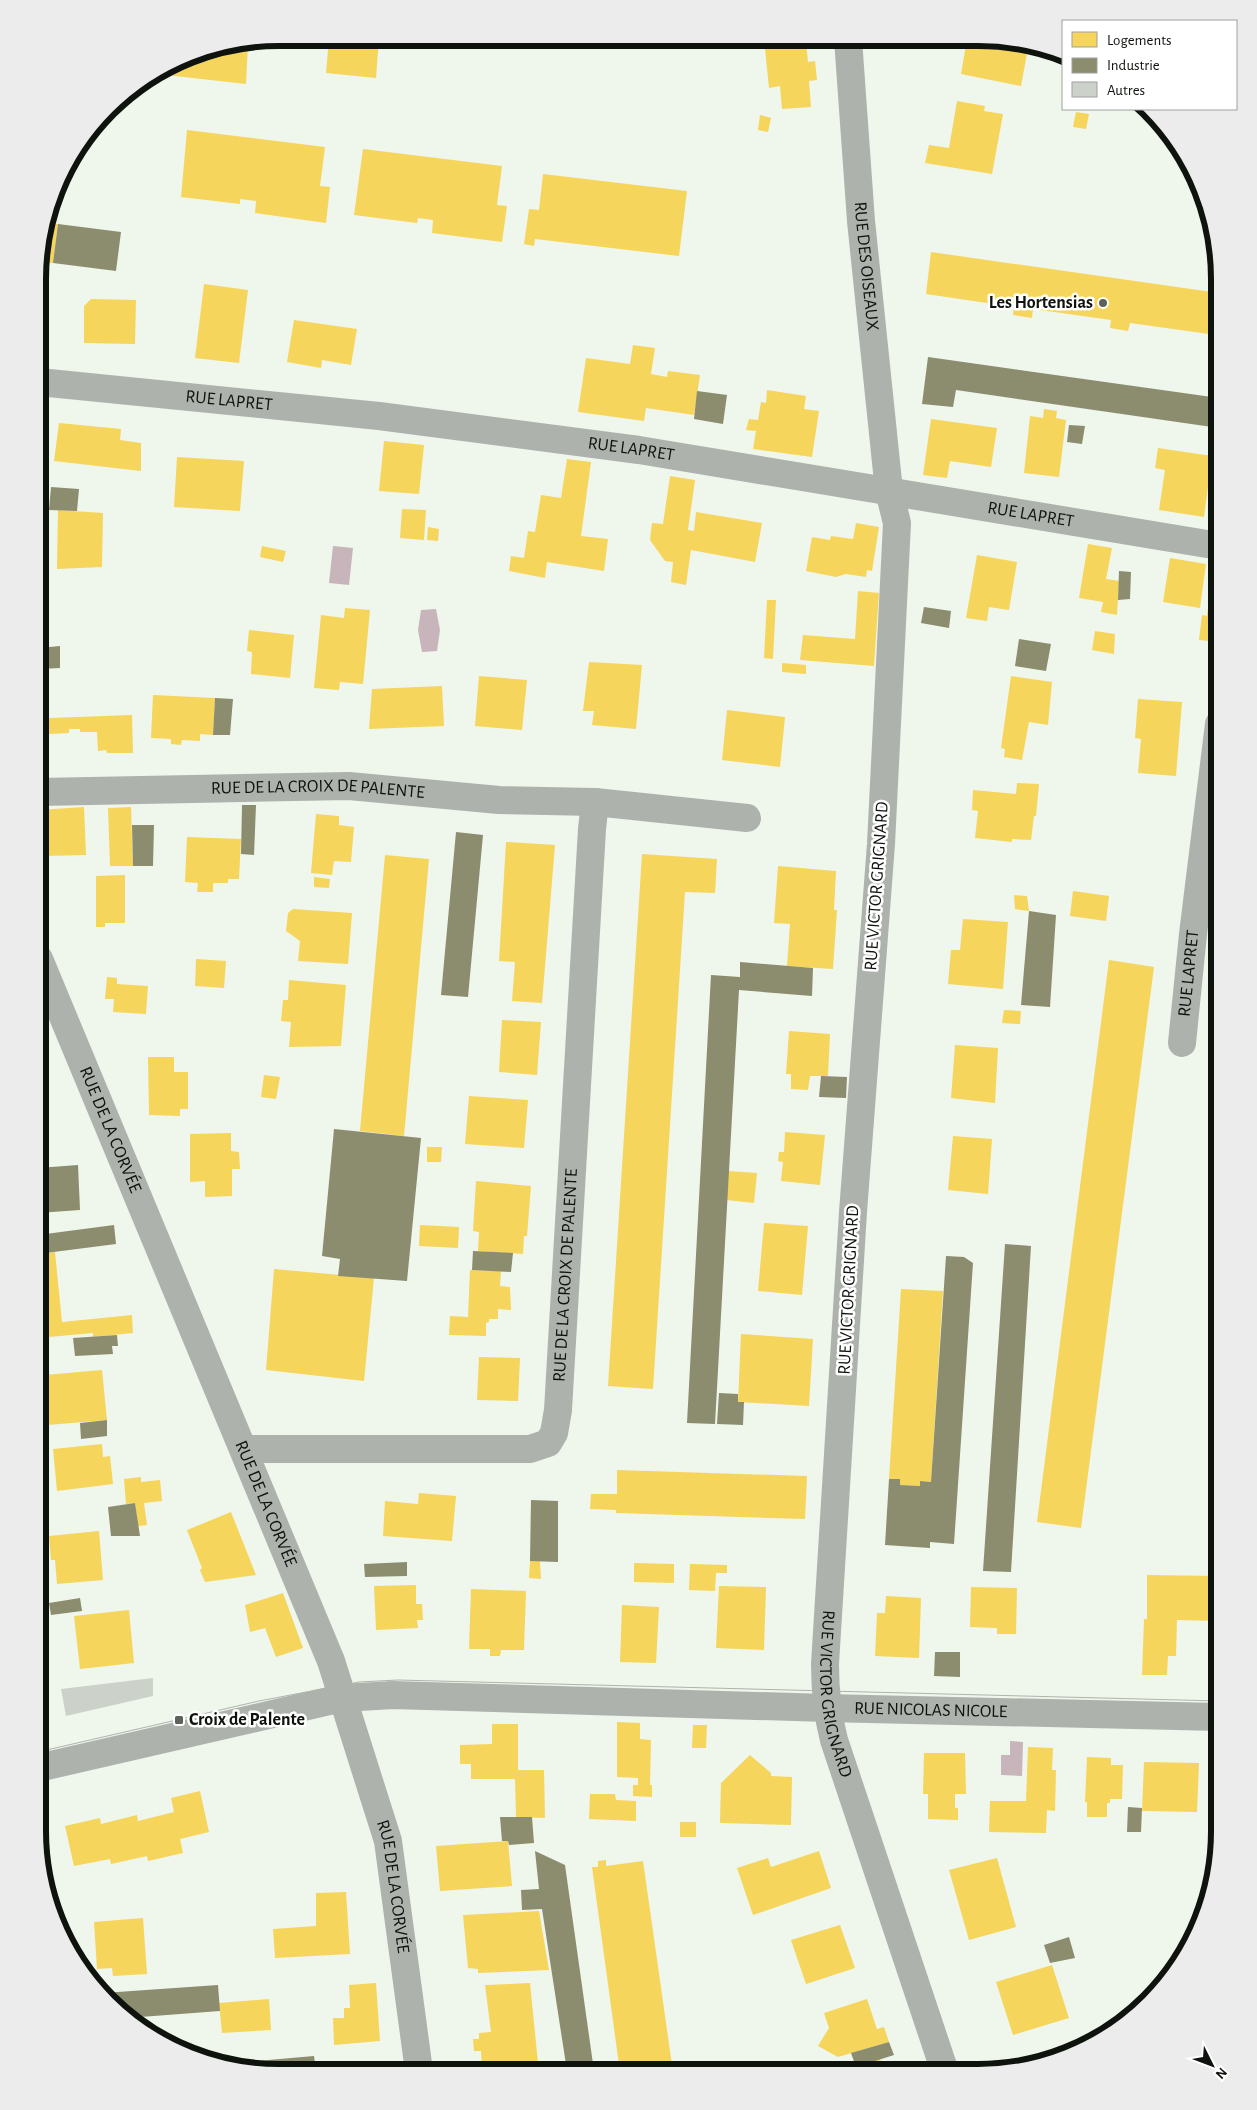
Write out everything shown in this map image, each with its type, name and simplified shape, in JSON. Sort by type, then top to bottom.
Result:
[{"type":"street","name":"RUE DES OISEAUX","points":[[849,46],[861,220],[889,491]]},
{"type":"street","name":"RUE LAPRET","points":[[46,383],[380,416],[639,450],[1211,545]]},
{"type":"street","name":"RUE VICTOR GRIGNARD","points":[[889,491],[896,523],[882,824],[854,1212],[825,1664],[826,1708],[834,1740],[941,2064]]},
{"type":"street","name":"RUE DE LA CROIX DE PALENTE","points":[[46,792],[349,786],[499,800],[595,802],[747,818]]},
{"type":"street","name":"RUE LAPRET","points":[[1182,1043],[1194,924],[1211,788]]},
{"type":"street","name":"RUE DE LA CROIX DE PALENTE","points":[[244,1449],[530,1449],[548,1443],[554,1433],[558,1410],[591,838],[595,802]]},
{"type":"street","name":"RUE DE LA CORVÉE","points":[[46,975],[322,1637],[388,1840],[418,2064]]},
{"type":"street","name":"RUE NICOLAS NICOLE","points":[[46,1766],[342,1698],[393,1695],[552,1698],[826,1708],[1211,1716]]},
{"type":"shaded area","points":[[333,546],[353,548],[349,585],[329,583]]},
{"type":"shaded area","points":[[436,609],[440,630],[437,651],[422,652],[418,630],[421,610]]},
{"type":"shaded area","points":[[1010,1741],[1023,1742],[1022,1776],[1001,1775],[1001,1755],[1010,1755]]},
{"type":"building: Logements","points":[[328,46],[378,46],[376,78],[326,73]]},
{"type":"building: Logements","points":[[765,46],[806,46],[808,62],[815,61],[817,80],[809,81],[811,107],[782,109],[780,86],[769,88]]},
{"type":"building: Logements","points":[[966,46],[1008,48],[1027,52],[1021,86],[961,74]]},
{"type":"building: Logements","points":[[248,48],[246,84],[167,75],[190,64],[219,54]]},
{"type":"building: Logements","points":[[957,101],[985,106],[984,111],[1003,114],[992,174],[925,163],[929,145],[949,148]]},
{"type":"building: Logements","points":[[1076,112],[1089,114],[1086,129],[1073,127]]},
{"type":"building: Logements","points":[[760,115],[771,118],[768,132],[758,130]]},
{"type":"building: Logements","points":[[187,130],[325,147],[320,186],[330,187],[326,223],[255,213],[256,201],[240,199],[240,204],[181,197]]},
{"type":"building: Logements","points":[[363,149],[502,166],[497,205],[507,206],[502,242],[432,233],[433,220],[418,218],[417,223],[354,215]]},
{"type":"building: Logements","points":[[543,174],[687,191],[679,256],[535,239],[534,246],[524,244],[529,209],[539,210]]},
{"type":"building: Logements","points":[[53,223],[58,224],[53,263],[47,262]]},
{"type":"building: Logements","name":"Les Hortensias","points":[[931,252],[1211,292],[1211,342],[1208,342],[1209,334],[1130,323],[1128,331],[1110,328],[1111,320],[1033,309],[1032,318],[1013,315],[1014,307],[926,294]]},
{"type":"building: Logements","points":[[204,284],[248,290],[239,363],[195,358]]},
{"type":"building: Logements","points":[[91,299],[136,300],[135,344],[84,343],[84,306]]},
{"type":"building: Logements","points":[[294,320],[357,329],[351,365],[322,360],[321,368],[287,362]]},
{"type":"building: Logements","points":[[633,345],[655,348],[651,374],[667,377],[668,371],[700,375],[694,415],[646,408],[644,421],[578,412],[586,358],[630,364]]},
{"type":"building: Logements","points":[[767,390],[806,396],[804,409],[819,411],[812,457],[753,449],[756,431],[746,430],[749,419],[758,420],[761,402],[766,403]]},
{"type":"building: Logements","points":[[1044,409],[1057,411],[1056,418],[1066,420],[1059,477],[1024,473],[1030,416],[1043,418]]},
{"type":"building: Logements","points":[[931,419],[997,428],[991,467],[950,461],[947,478],[923,475]]},
{"type":"building: Logements","points":[[59,423],[121,429],[120,440],[141,443],[141,471],[54,461]]},
{"type":"building: Logements","points":[[384,441],[424,445],[419,494],[379,491]]},
{"type":"building: Logements","points":[[1158,448],[1211,456],[1204,517],[1159,510],[1165,470],[1155,468]]},
{"type":"building: Logements","points":[[177,457],[244,461],[240,511],[174,507]]},
{"type":"building: Logements","points":[[567,459],[591,462],[581,536],[608,539],[604,571],[547,562],[545,578],[509,571],[511,556],[524,558],[528,531],[535,532],[541,495],[561,498]]},
{"type":"building: Logements","points":[[670,476],[695,480],[688,530],[694,531],[696,512],[762,523],[755,562],[691,550],[686,585],[671,582],[673,562],[665,561],[650,540],[652,523],[663,524]]},
{"type":"building: Logements","points":[[402,509],[426,510],[424,540],[400,538]]},
{"type":"building: Logements","points":[[58,510],[103,513],[102,567],[57,569]]},
{"type":"building: Logements","points":[[856,523],[879,527],[872,571],[867,570],[866,577],[846,574],[836,577],[806,571],[812,537],[830,540],[831,536],[853,539]]},
{"type":"building: Logements","points":[[428,527],[439,529],[438,541],[427,540]]},
{"type":"building: Logements","points":[[1088,544],[1112,548],[1106,579],[1119,581],[1117,615],[1101,612],[1103,602],[1079,598]]},
{"type":"building: Logements","points":[[262,546],[286,551],[283,562],[260,557]]},
{"type":"building: Logements","points":[[977,555],[1017,562],[1009,610],[989,607],[987,621],[966,618]]},
{"type":"building: Logements","points":[[1170,558],[1206,564],[1200,608],[1163,602]]},
{"type":"building: Logements","points":[[858,591],[879,593],[874,666],[800,660],[803,635],[855,639]]},
{"type":"building: Logements","points":[[1210,591],[1211,627],[1209,641],[1199,640],[1202,615],[1207,616]]},
{"type":"building: Logements","points":[[767,600],[776,600],[773,659],[764,658]]},
{"type":"building: Logements","points":[[345,608],[370,610],[363,684],[340,682],[339,690],[314,688],[321,615],[344,618]]},
{"type":"building: Logements","points":[[249,630],[294,635],[290,678],[251,674],[252,652],[247,651]]},
{"type":"building: Logements","points":[[1095,631],[1115,634],[1114,654],[1092,650]]},
{"type":"building: Logements","points":[[589,662],[642,665],[636,729],[592,725],[594,711],[583,711]]},
{"type":"building: Logements","points":[[782,663],[806,665],[806,674],[782,672]]},
{"type":"building: Logements","points":[[479,676],[527,680],[522,730],[475,726]]},
{"type":"building: Logements","points":[[1011,676],[1052,682],[1048,725],[1029,722],[1022,760],[1004,757],[1005,749],[1001,748]]},
{"type":"building: Logements","points":[[442,686],[444,726],[369,729],[372,689]]},
{"type":"building: Logements","points":[[153,695],[215,698],[213,735],[200,734],[200,741],[182,740],[181,745],[171,744],[171,739],[151,738]]},
{"type":"building: Logements","points":[[1138,699],[1182,702],[1176,776],[1138,773],[1141,739],[1135,738]]},
{"type":"building: Logements","points":[[727,710],[785,717],[780,767],[722,760]]},
{"type":"building: Logements","points":[[132,715],[133,753],[98,751],[97,732],[80,732],[80,729],[69,729],[69,733],[49,734],[49,718]]},
{"type":"building: Logements","points":[[1017,783],[1039,784],[1036,816],[1034,816],[1031,840],[1012,839],[1012,842],[975,838],[978,811],[972,810],[973,790],[1016,794]]},
{"type":"building: Logements","points":[[84,807],[86,855],[46,856],[46,810]]},
{"type":"building: Logements","points":[[131,807],[133,866],[110,866],[108,808]]},
{"type":"building: Logements","points":[[316,814],[339,816],[339,825],[354,827],[351,862],[334,861],[332,875],[311,873]]},
{"type":"building: Logements","points":[[187,837],[241,839],[239,879],[228,879],[228,883],[213,883],[213,892],[197,892],[198,883],[185,882]]},
{"type":"building: Logements","points":[[506,842],[555,845],[542,1003],[512,1001],[515,962],[499,961]]},
{"type":"building: Logements","points":[[642,854],[717,859],[715,893],[685,892],[653,1389],[608,1386]]},
{"type":"building: Logements","points":[[385,855],[429,859],[404,1136],[360,1131]]},
{"type":"building: Logements","points":[[778,866],[836,871],[834,910],[837,910],[833,969],[787,966],[790,924],[774,923]]},
{"type":"building: Logements","points":[[125,875],[125,923],[105,923],[105,927],[96,927],[96,876]]},
{"type":"building: Logements","points":[[314,877],[330,879],[329,888],[314,887]]},
{"type":"building: Logements","points":[[1073,891],[1109,896],[1106,921],[1070,916]]},
{"type":"building: Logements","points":[[1014,895],[1027,896],[1029,911],[1015,909]]},
{"type":"building: Logements","points":[[293,909],[352,913],[348,964],[298,961],[300,941],[286,931],[288,913]]},
{"type":"building: Logements","points":[[963,919],[1008,922],[1003,989],[948,984],[951,950],[960,950]]},
{"type":"building: Logements","points":[[196,959],[226,961],[224,988],[195,986]]},
{"type":"building: Logements","points":[[1109,960],[1154,967],[1081,1528],[1037,1522]]},
{"type":"building: Logements","points":[[107,977],[117,978],[117,984],[148,986],[146,1014],[113,1012],[114,999],[105,999]]},
{"type":"building: Logements","points":[[289,980],[346,985],[341,1046],[289,1047],[291,1022],[281,1021],[283,1000],[288,1000]]},
{"type":"building: Logements","points":[[1004,1010],[1021,1011],[1020,1024],[1002,1023]]},
{"type":"building: Logements","points":[[502,1020],[541,1022],[537,1075],[499,1072]]},
{"type":"building: Logements","points":[[789,1031],[830,1034],[828,1076],[810,1076],[808,1090],[791,1089],[791,1074],[786,1074]]},
{"type":"building: Logements","points":[[955,1045],[998,1048],[995,1103],[951,1098]]},
{"type":"building: Logements","points":[[148,1057],[174,1057],[174,1072],[188,1072],[188,1109],[180,1109],[180,1116],[149,1115]]},
{"type":"building: Logements","points":[[264,1075],[280,1077],[276,1099],[261,1097]]},
{"type":"building: Logements","points":[[469,1096],[528,1100],[524,1148],[465,1144]]},
{"type":"building: Logements","points":[[785,1132],[825,1135],[820,1185],[781,1181],[783,1162],[778,1161],[779,1152],[784,1152]]},
{"type":"building: Logements","points":[[231,1133],[231,1151],[239,1152],[240,1169],[232,1169],[232,1196],[205,1197],[205,1181],[190,1182],[190,1134]]},
{"type":"building: Logements","points":[[953,1136],[992,1139],[988,1194],[948,1190]]},
{"type":"building: Logements","points":[[427,1147],[442,1147],[441,1162],[427,1162]]},
{"type":"building: Logements","points":[[728,1171],[757,1173],[754,1203],[726,1200]]},
{"type":"building: Logements","points":[[476,1181],[531,1186],[527,1236],[524,1236],[523,1254],[478,1251],[479,1232],[473,1231]]},
{"type":"building: Logements","points":[[764,1223],[808,1226],[802,1295],[758,1291]]},
{"type":"building: Logements","points":[[420,1225],[459,1227],[458,1248],[419,1246]]},
{"type":"building: Logements","points":[[55,1252],[62,1322],[132,1315],[133,1333],[93,1337],[93,1333],[46,1337],[46,1253]]},
{"type":"building: Logements","points":[[274,1269],[374,1278],[364,1381],[266,1370]]},
{"type":"building: Logements","points":[[470,1270],[501,1271],[500,1286],[510,1287],[511,1310],[498,1309],[498,1319],[489,1319],[489,1322],[486,1323],[486,1336],[449,1335],[450,1316],[468,1317]]},
{"type":"building: Logements","points":[[901,1289],[943,1291],[931,1482],[920,1481],[920,1486],[900,1485],[900,1479],[889,1479]]},
{"type":"building: Logements","points":[[741,1334],[813,1339],[809,1406],[738,1402]]},
{"type":"building: Logements","points":[[479,1357],[520,1358],[518,1401],[477,1400]]},
{"type":"building: Logements","points":[[102,1370],[107,1420],[48,1425],[46,1375]]},
{"type":"building: Logements","points":[[102,1444],[103,1457],[110,1456],[113,1484],[57,1491],[53,1449]]},
{"type":"building: Logements","points":[[617,1470],[807,1476],[805,1519],[616,1513],[616,1510],[590,1509],[591,1494],[617,1494]]},
{"type":"building: Logements","points":[[141,1477],[141,1482],[160,1480],[162,1501],[144,1503],[147,1525],[138,1526],[135,1503],[126,1504],[124,1479]]},
{"type":"building: Logements","points":[[419,1493],[456,1496],[452,1541],[383,1536],[385,1501],[418,1504]]},
{"type":"building: Logements","points":[[231,1512],[256,1575],[205,1582],[200,1570],[202,1568],[187,1530]]},
{"type":"building: Logements","points":[[99,1531],[103,1580],[57,1584],[55,1560],[51,1560],[49,1536]]},
{"type":"building: Logements","points":[[530,1561],[540,1561],[541,1579],[529,1578]]},
{"type":"building: Logements","points":[[634,1563],[674,1564],[674,1583],[634,1582]]},
{"type":"building: Logements","points":[[690,1564],[727,1565],[727,1573],[716,1573],[715,1591],[689,1590]]},
{"type":"building: Logements","points":[[1147,1575],[1211,1576],[1211,1621],[1177,1620],[1176,1656],[1168,1656],[1167,1675],[1142,1675],[1144,1619],[1147,1619]]},
{"type":"building: Logements","points":[[416,1585],[416,1604],[422,1604],[423,1620],[417,1620],[418,1628],[376,1630],[374,1586]]},
{"type":"building: Logements","points":[[719,1586],[766,1587],[764,1650],[716,1648]]},
{"type":"building: Logements","points":[[971,1587],[1017,1588],[1016,1634],[997,1634],[997,1628],[970,1627]]},
{"type":"building: Logements","points":[[471,1589],[526,1591],[524,1650],[501,1650],[500,1656],[490,1656],[490,1649],[469,1649]]},
{"type":"building: Logements","points":[[283,1593],[303,1648],[276,1657],[265,1628],[250,1632],[245,1605]]},
{"type":"building: Logements","points":[[886,1596],[921,1598],[919,1658],[875,1656],[877,1613],[885,1613]]},
{"type":"building: Logements","points":[[622,1605],[659,1607],[656,1663],[620,1662]]},
{"type":"building: Logements","points":[[129,1610],[134,1663],[80,1669],[74,1616]]},
{"type":"building: Logements","points":[[617,1722],[640,1723],[640,1739],[651,1740],[650,1785],[652,1785],[652,1797],[633,1796],[633,1785],[638,1785],[638,1778],[617,1777]]},
{"type":"building: Logements","points":[[492,1724],[518,1724],[518,1770],[544,1770],[545,1818],[516,1817],[515,1779],[471,1779],[471,1764],[460,1764],[460,1745],[492,1744]]},
{"type":"building: Logements","points":[[693,1725],[707,1725],[706,1748],[692,1748]]},
{"type":"building: Logements","points":[[1028,1747],[1053,1748],[1052,1770],[1056,1770],[1055,1811],[1047,1810],[1046,1833],[989,1832],[990,1801],[1026,1801]]},
{"type":"building: Logements","points":[[924,1753],[965,1753],[966,1794],[955,1794],[955,1808],[958,1808],[958,1820],[928,1819],[928,1794],[923,1794]]},
{"type":"building: Logements","points":[[750,1755],[771,1773],[771,1776],[792,1777],[791,1825],[720,1823],[721,1783]]},
{"type":"building: Logements","points":[[1087,1757],[1111,1758],[1111,1765],[1123,1765],[1122,1799],[1110,1799],[1110,1803],[1107,1803],[1107,1817],[1087,1817],[1087,1802],[1085,1802]]},
{"type":"building: Logements","points":[[1144,1762],[1199,1763],[1197,1812],[1142,1811]]},
{"type":"building: Logements","points":[[200,1791],[209,1832],[180,1839],[183,1853],[148,1861],[147,1856],[111,1864],[110,1859],[74,1866],[65,1826],[100,1818],[101,1824],[137,1815],[138,1821],[174,1812],[171,1798]]},
{"type":"building: Logements","points":[[590,1794],[615,1794],[616,1800],[636,1801],[636,1821],[589,1819]]},
{"type":"building: Logements","points":[[680,1822],[696,1822],[696,1837],[680,1837]]},
{"type":"building: Logements","points":[[508,1841],[512,1886],[440,1891],[436,1846]]},
{"type":"building: Logements","points":[[819,1851],[831,1888],[753,1915],[737,1868],[768,1858],[771,1867]]},
{"type":"building: Logements","points":[[997,1858],[1016,1927],[969,1940],[949,1870]]},
{"type":"building: Logements","points":[[606,1860],[606,1866],[643,1861],[672,2064],[619,2064],[592,1867],[598,1867],[598,1861]]},
{"type":"building: Logements","points":[[346,1892],[350,1954],[275,1958],[273,1929],[316,1926],[316,1893]]},
{"type":"building: Logements","points":[[539,1911],[549,1970],[478,1973],[478,1969],[468,1968],[463,1915]]},
{"type":"building: Logements","points":[[143,1918],[147,1974],[113,1976],[112,1968],[97,1969],[94,1922]]},
{"type":"building: Logements","points":[[840,1925],[855,1968],[806,1984],[791,1940]]},
{"type":"building: Logements","points":[[1052,1965],[1069,2018],[1013,2035],[996,1982]]},
{"type":"building: Logements","points":[[376,1983],[380,2041],[334,2045],[333,2018],[344,2018],[344,2008],[350,2008],[349,1985]]},
{"type":"building: Logements","points":[[530,1983],[538,2063],[482,2064],[481,2051],[474,2051],[473,2039],[479,2039],[479,2033],[491,2032],[485,1985]]},
{"type":"building: Logements","points":[[269,1999],[271,2030],[222,2033],[219,2003]]},
{"type":"building: Logements","points":[[867,1999],[877,2029],[884,2027],[889,2042],[838,2057],[818,2046],[829,2028],[824,2013]]},
{"type":"building: Logements","points":[[880,2059],[882,2064],[865,2064]]},
{"type":"building: Industrie","points":[[58,224],[121,232],[116,271],[53,263]]},
{"type":"building: Industrie","points":[[928,357],[1211,397],[1211,427],[956,390],[953,407],[922,404]]},
{"type":"building: Industrie","points":[[697,391],[727,395],[723,424],[694,419]]},
{"type":"building: Industrie","points":[[1069,425],[1085,426],[1082,444],[1067,442]]},
{"type":"building: Industrie","points":[[1211,463],[1211,481],[1209,481]]},
{"type":"building: Industrie","points":[[51,487],[79,489],[77,511],[49,510]]},
{"type":"building: Industrie","points":[[1119,571],[1131,572],[1130,599],[1118,600]]},
{"type":"building: Industrie","points":[[924,607],[951,611],[949,628],[921,623]]},
{"type":"building: Industrie","points":[[1019,639],[1051,644],[1046,671],[1015,666]]},
{"type":"building: Industrie","points":[[60,646],[60,668],[46,669],[46,647]]},
{"type":"building: Industrie","points":[[215,698],[233,699],[230,735],[213,735]]},
{"type":"building: Industrie","points":[[242,805],[256,805],[254,855],[241,854]]},
{"type":"building: Industrie","points":[[132,825],[154,825],[153,866],[133,866]]},
{"type":"building: Industrie","points":[[456,832],[483,835],[468,997],[441,995]]},
{"type":"building: Industrie","points":[[1029,911],[1056,915],[1050,1007],[1021,1005]]},
{"type":"building: Industrie","points":[[740,962],[813,968],[812,996],[739,990],[715,1424],[687,1423],[711,975],[740,977]]},
{"type":"building: Industrie","points":[[821,1076],[847,1077],[846,1098],[819,1097]]},
{"type":"building: Industrie","points":[[334,1129],[421,1138],[407,1281],[338,1276],[340,1259],[322,1256]]},
{"type":"building: Industrie","points":[[78,1165],[80,1210],[46,1212],[46,1167]]},
{"type":"building: Industrie","points":[[114,1225],[116,1244],[46,1253],[46,1234]]},
{"type":"building: Industrie","points":[[1005,1244],[1031,1246],[1011,1572],[983,1571]]},
{"type":"building: Industrie","points":[[473,1251],[513,1253],[511,1272],[472,1270]]},
{"type":"building: Industrie","points":[[946,1256],[964,1257],[973,1263],[954,1544],[930,1542],[930,1548],[885,1545],[889,1479],[900,1479],[900,1485],[920,1486],[920,1481],[931,1482]]},
{"type":"building: Industrie","points":[[117,1335],[118,1346],[112,1346],[113,1354],[75,1356],[73,1338]]},
{"type":"building: Industrie","points":[[719,1393],[738,1394],[738,1402],[744,1402],[743,1425],[717,1424]]},
{"type":"building: Industrie","points":[[107,1420],[107,1436],[81,1439],[80,1423]]},
{"type":"building: Industrie","points":[[531,1500],[558,1501],[558,1562],[530,1561]]},
{"type":"building: Industrie","points":[[135,1503],[140,1536],[111,1536],[108,1507]]},
{"type":"building: Industrie","points":[[407,1562],[407,1576],[365,1577],[364,1564]]},
{"type":"building: Industrie","points":[[80,1598],[82,1611],[51,1615],[49,1603]]},
{"type":"building: Industrie","points":[[935,1652],[960,1652],[960,1677],[934,1676]]},
{"type":"building: Industrie","points":[[1128,1807],[1142,1808],[1141,1832],[1127,1832]]},
{"type":"building: Industrie","points":[[500,1817],[532,1817],[534,1843],[509,1845],[508,1841],[502,1841]]},
{"type":"building: Industrie","points":[[535,1851],[565,1865],[593,2064],[566,2064],[542,1909],[522,1910],[521,1890],[539,1889]]},
{"type":"building: Industrie","points":[[1069,1937],[1075,1958],[1050,1963],[1044,1945]]},
{"type":"building: Industrie","points":[[218,1985],[220,2011],[139,2017],[111,1992]]},
{"type":"building: Industrie","points":[[889,2042],[894,2055],[866,2064],[855,2064],[851,2053]]},
{"type":"building: Industrie","points":[[314,2056],[315,2064],[279,2064],[248,2062]]},
{"type":"building: Autres","points":[[153,1678],[153,1696],[66,1716],[61,1689]]},
{"type":"tram line","points":[[46,1750],[259,1701],[359,1682],[398,1680],[1211,1701]]},
{"type":"tram line","points":[[552,1698],[608,1691]]},
{"type":"tram line","points":[[46,1766],[342,1698]]},
{"type":"place","name":"Les Hortensias","points":[[1103,303]]},
{"type":"place","name":"Croix de Palente","points":[[179,1720]]}]
